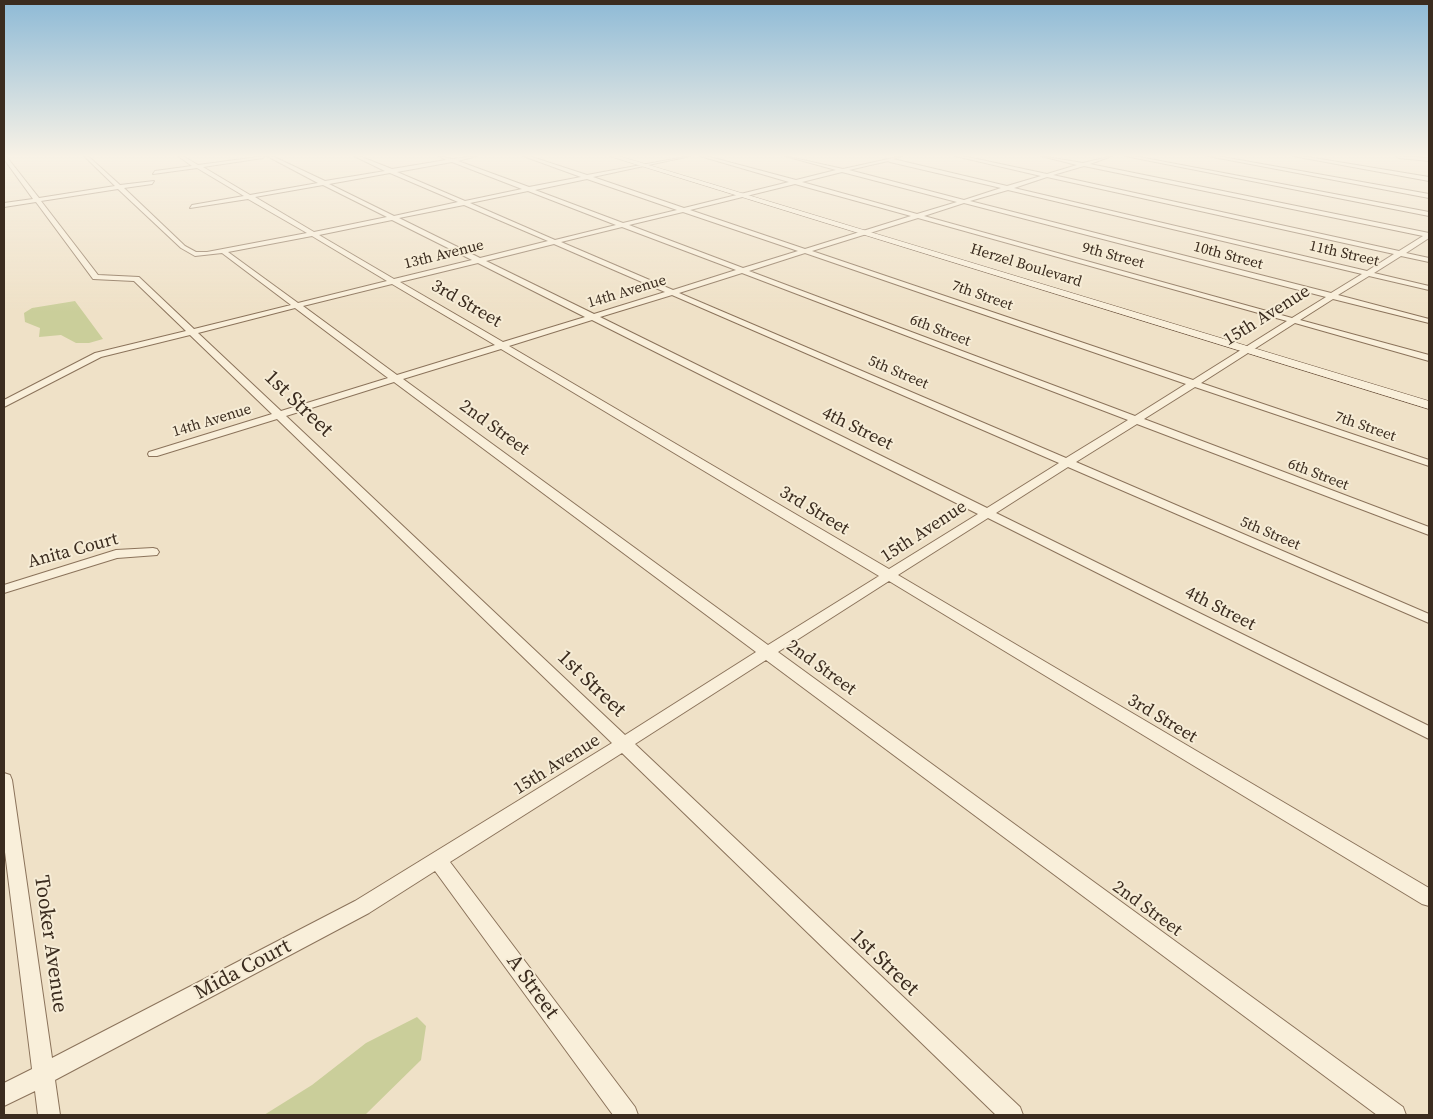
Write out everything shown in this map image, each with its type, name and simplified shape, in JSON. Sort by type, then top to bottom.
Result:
[{"type":"street","name":"1st Street","points":[[44,208],[96,277],[136,279],[1012,1115]]},
{"type":"street","points":[[143,208],[188,251],[207,254],[435,208]]},
{"type":"street","name":"3rd Street","points":[[270,208],[1429,898]]},
{"type":"street","name":"4th Street","points":[[376,208],[1429,734]]},
{"type":"street","name":"5th Street","points":[[478,208],[1429,619]]},
{"type":"street","name":"6th Street","points":[[579,208],[1429,531]]},
{"type":"street","name":"7th Street","points":[[679,208],[1429,463]]},
{"type":"street","name":"13th Avenue","points":[[4,404],[98,356],[691,208]]},
{"type":"street","name":"Herzel Boulevard","points":[[786,208],[1429,405]]},
{"type":"street","name":"9th Street","points":[[891,208],[1429,358]]},
{"type":"street","name":"14th Avenue","points":[[153,454],[942,208]]},
{"type":"street","name":"10th Street","points":[[993,208],[1429,321]]},
{"type":"street","name":"11th Street","points":[[1094,208],[1429,288]]},
{"type":"street","points":[[1198,208],[1429,260]]},
{"type":"street","points":[[1299,208],[1429,235]]},
{"type":"street","points":[[1399,208],[1429,214]]},
{"type":"street","name":"15th Avenue","points":[[438,860],[1429,235]]},
{"type":"street","name":"2nd Street","points":[[224,252],[1395,1115]]},
{"type":"street","name":"Anita Court","points":[[4,589],[116,554],[153,552]]},
{"type":"street","name":"Tooker Avenue","points":[[4,780],[49,1115]]},
{"type":"street","name":"Mida Court","points":[[4,1095],[362,907],[438,860]]},
{"type":"street","name":"A Street","points":[[438,860],[626,1115]]},
{"type":"green space","points":[[75,301],[103,339],[89,343],[76,343],[61,335],[39,337],[40,328],[25,322],[24,313],[32,308]]},
{"type":"green space","points":[[417,1017],[426,1026],[421,1060],[365,1115],[264,1115],[312,1085],[366,1043]]}]
